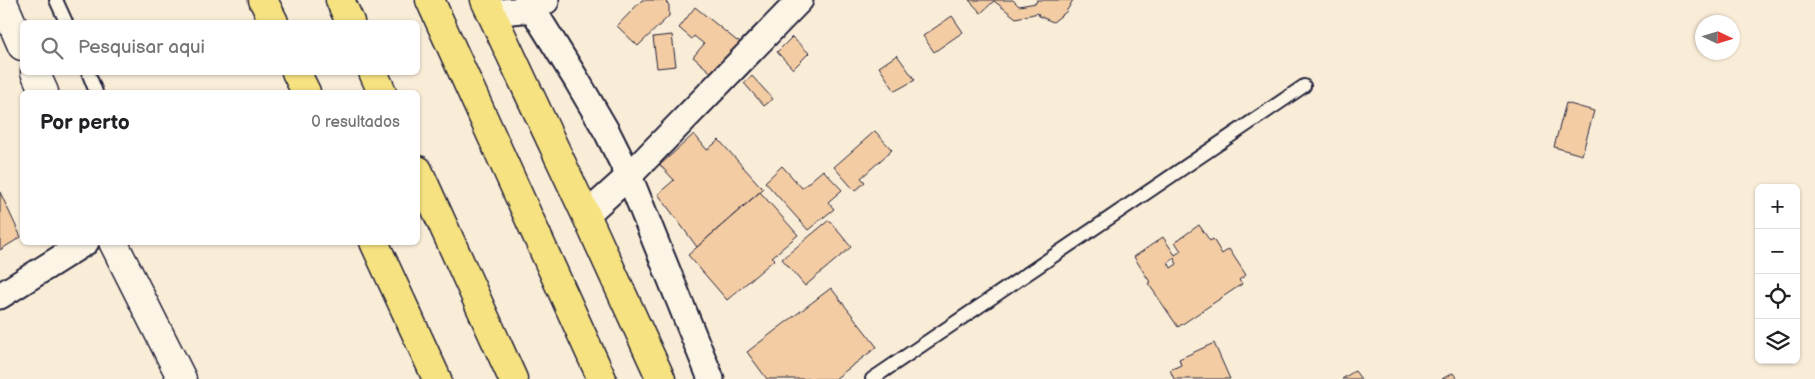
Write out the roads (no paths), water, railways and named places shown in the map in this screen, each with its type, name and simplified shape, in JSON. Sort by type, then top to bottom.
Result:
[{"type":"main road","points":[[263,0],[273,20]]},
{"type":"main road","points":[[340,0],[349,20]]},
{"type":"main road","points":[[430,0],[602,379]]},
{"type":"main road","points":[[488,6],[661,379]]},
{"type":"main road","points":[[298,75],[305,90]]},
{"type":"main road","points":[[374,75],[381,90]]},
{"type":"main road","points":[[420,174],[513,379]]},
{"type":"main road","points":[[375,245],[437,379]]},
{"type":"street","points":[[2,0],[20,41]]},
{"type":"street","points":[[586,215],[629,176],[800,0]]},
{"type":"street","points":[[488,6],[536,3],[629,176],[711,379]]},
{"type":"street","points":[[36,75],[43,90]]},
{"type":"street","points":[[0,296],[81,245]]},
{"type":"street","points":[[115,245],[182,379]]},
{"type":"lane","points":[[56,0],[65,20]]},
{"type":"lane","points":[[89,75],[95,90]]},
{"type":"lane","points":[[872,379],[1304,86]]}]
